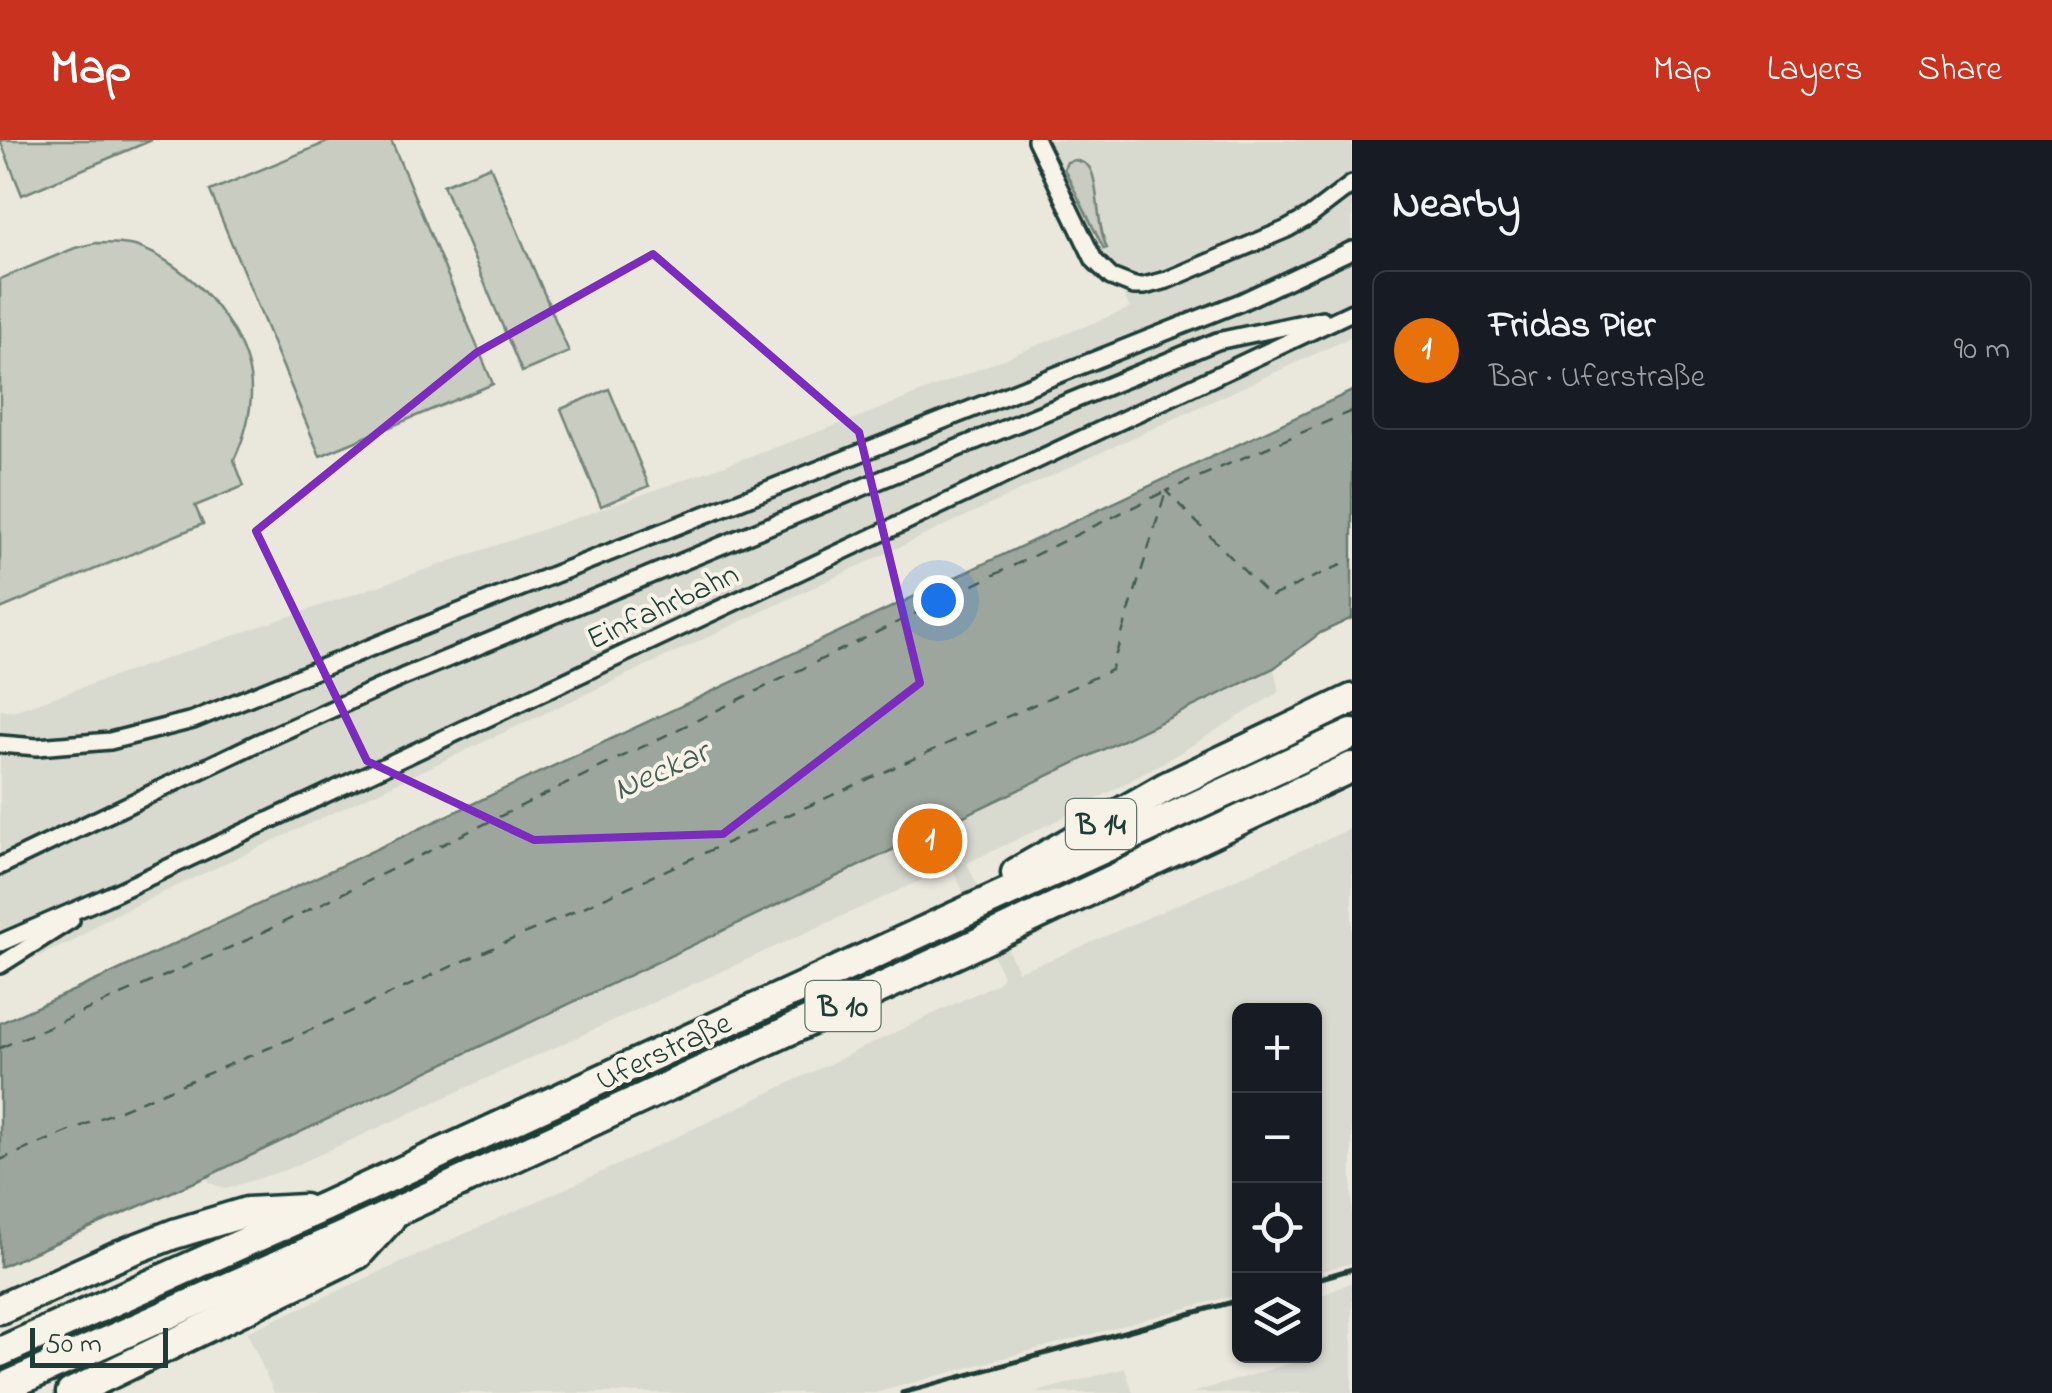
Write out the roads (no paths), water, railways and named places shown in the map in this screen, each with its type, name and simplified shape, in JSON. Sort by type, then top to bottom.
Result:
[{"type":"highway","name":"B 14","points":[[946,920],[1052,852],[1166,787],[1352,699]]},
{"type":"highway","name":"Uferstraße","points":[[0,1352],[1352,734]]},
{"type":"highway","name":"Uferstraße","points":[[0,1389],[962,951],[1352,767]]},
{"type":"highway","points":[[1286,797],[1352,790]]},
{"type":"highway","name":"B 10","points":[[0,1309],[174,1234],[248,1212],[326,1206]]},
{"type":"highway","name":"B 10","points":[[71,1393],[358,1254],[398,1210]]},
{"type":"street","points":[[1036,140],[1094,260],[1111,277],[1134,286],[1167,280],[1287,229],[1352,184]]},
{"type":"street","name":"Einfahrbahn","points":[[0,744],[37,747],[110,742],[193,720],[1241,302],[1352,250]]},
{"type":"street","name":"Einfahrbahn","points":[[0,866],[403,678],[1218,341],[1349,313]]},
{"type":"street","name":"Einfahrbahn","points":[[0,943],[104,898],[1349,313]]},
{"type":"street","points":[[0,736],[37,747]]},
{"type":"street","points":[[0,965],[104,898]]},
{"type":"water","name":"Neckar","points":[[1352,391],[1352,618],[1320,633],[1274,668],[206,1177],[0,1267],[0,1023]]},
{"type":"railway","points":[[1322,1278],[1352,1269]]},
{"type":"railway","points":[[902,1393],[1232,1302]]},
{"type":"place","name":"Fridas Pier","points":[[930,841]]}]
